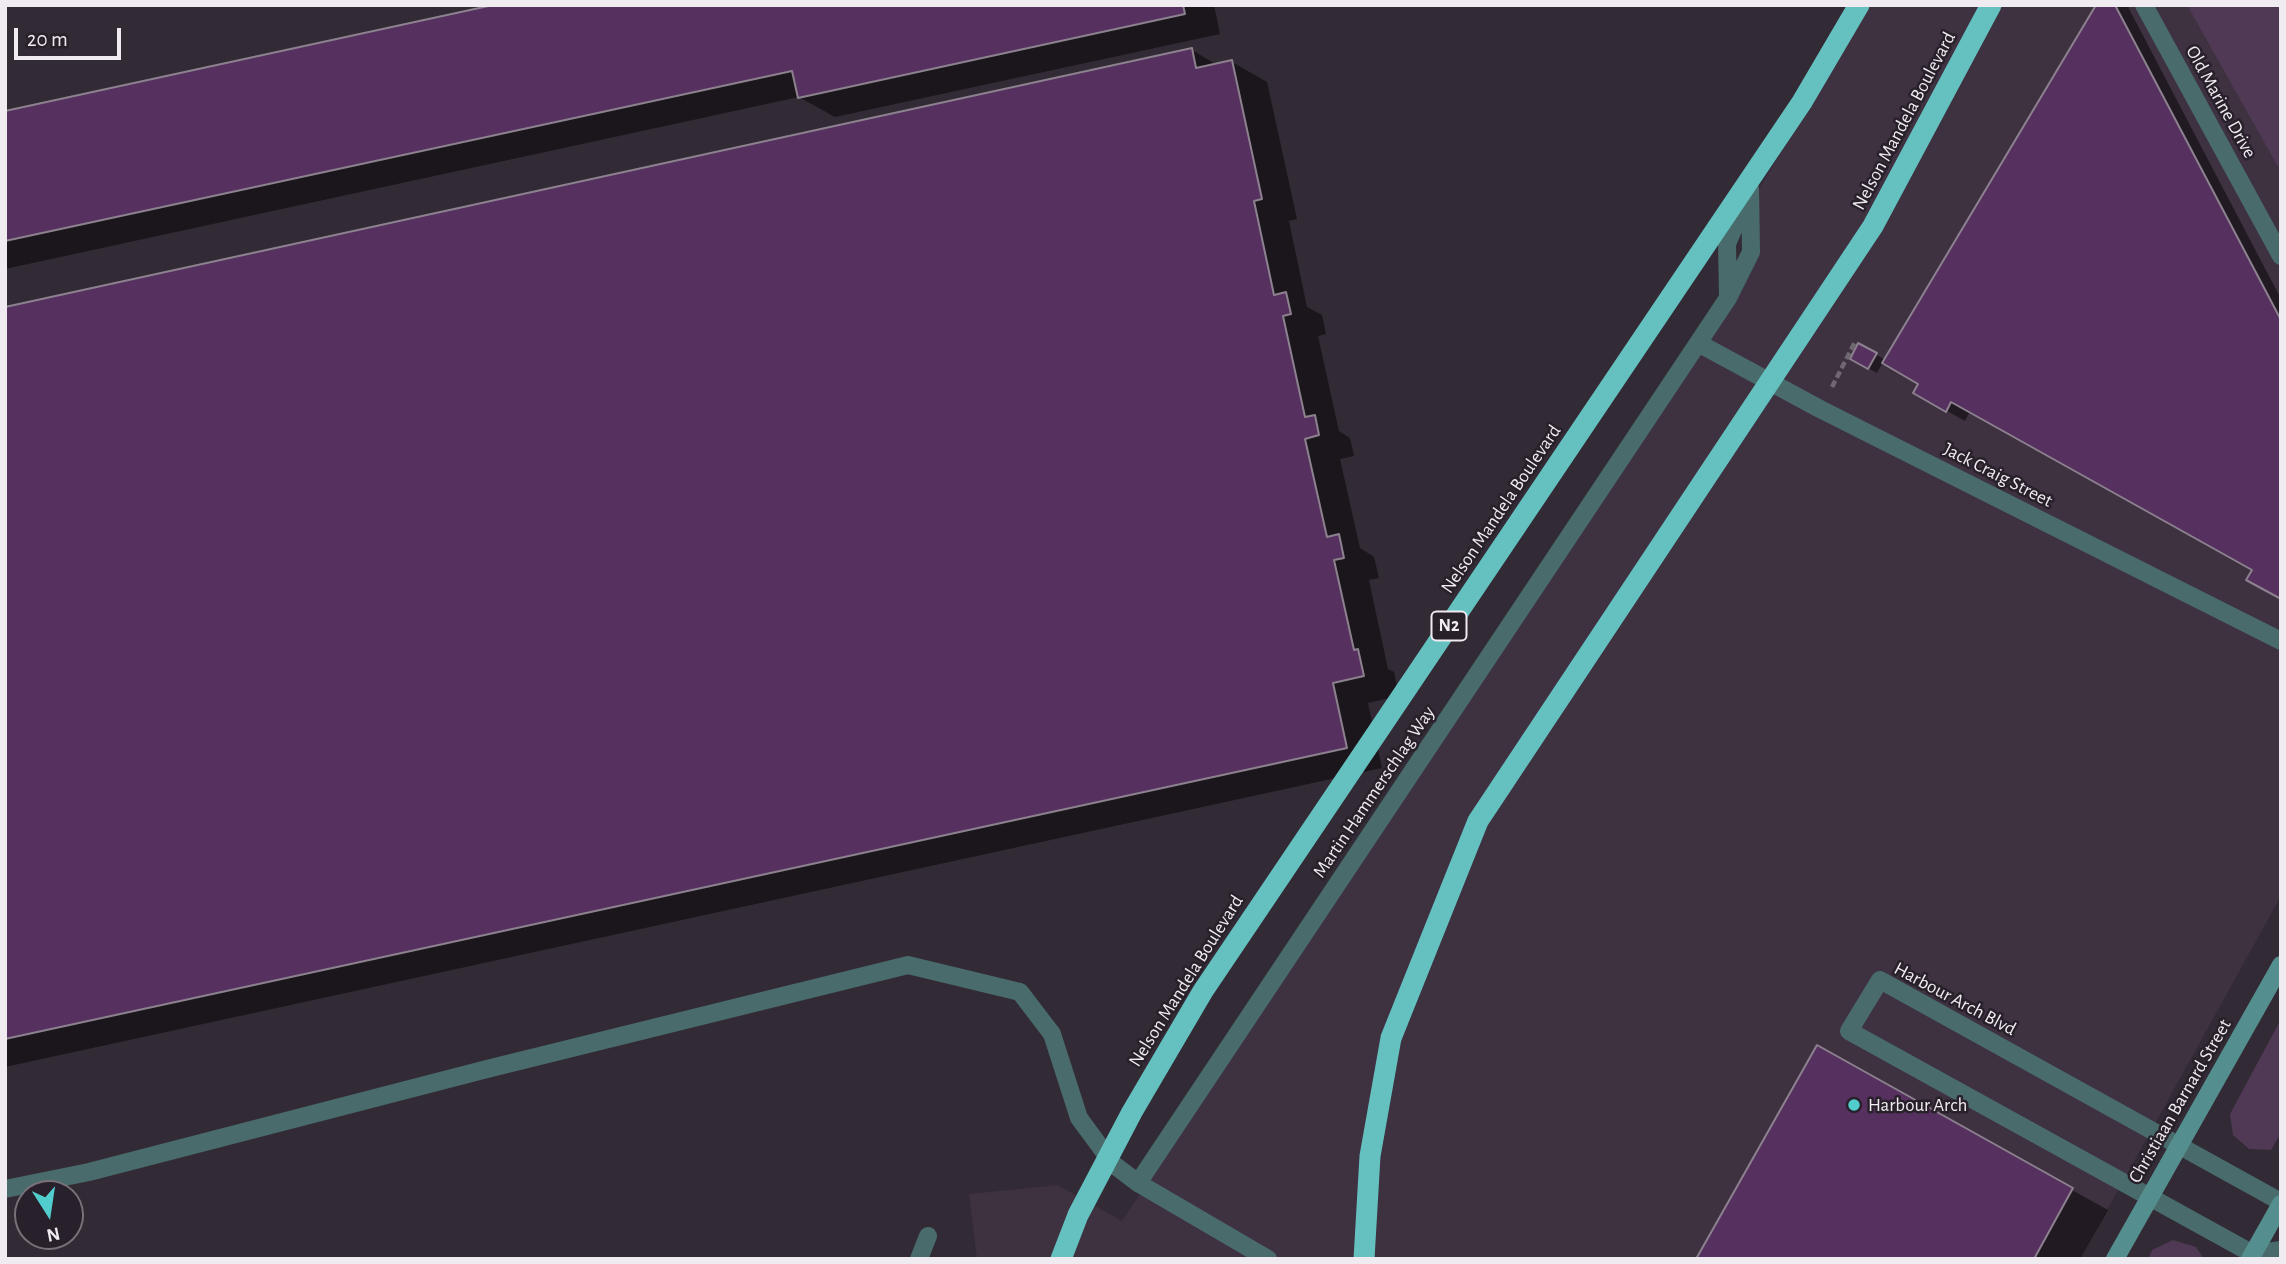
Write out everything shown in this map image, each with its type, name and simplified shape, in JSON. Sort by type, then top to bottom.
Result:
[{"type":"highway","name":"Nelson Mandela Boulevard","points":[[1062,1259],[1084,1204],[1203,991],[1802,102],[1857,5]]},
{"type":"highway","name":"Nelson Mandela Boulevard","points":[[1364,1259],[1370,1156],[1391,1038],[1478,821],[1873,226],[1992,5]]},
{"type":"main road","name":"Christiaan Barnard Street","points":[[2115,1259],[2281,965]]},
{"type":"main road","points":[[2251,1256],[2281,1203]]},
{"type":"street","name":"Martin Hammerschlag Way","points":[[1138,1183],[1728,298],[1751,252],[1750,188],[1857,5]]},
{"type":"street","name":"Old Marine Drive","points":[[2144,5],[2281,256]]},
{"type":"street","name":"Jack Craig Street","points":[[1698,343],[1820,409],[2281,641]]},
{"type":"street","points":[[5,1189],[89,1172],[487,1069],[908,965],[1020,992],[1052,1034],[1079,1118],[1113,1164],[1138,1183],[1268,1259]]},
{"type":"street","name":"Harbour Arch Blvd","points":[[2150,1196],[1849,1031],[1880,980],[2179,1144]]},
{"type":"street","points":[[2179,1144],[2281,1203]]},
{"type":"street","points":[[2150,1196],[2251,1256],[2281,1250]]},
{"type":"street","points":[[919,1259],[928,1236]]},
{"type":"path","points":[[1820,409],[1855,342]]},
{"type":"shaded area","points":[[1871,5],[2281,5],[2281,896],[2080,1259],[977,1259],[969,1194],[1058,1185],[1122,1221],[1735,302],[1758,190]]},
{"type":"shaded area","points":[[2187,5],[2281,5],[2281,172]]},
{"type":"shaded area","points":[[2281,1019],[2281,1133],[2271,1150],[2249,1149],[2233,1135],[2230,1114]]},
{"type":"shaded area","points":[[2173,1240],[2196,1247],[2204,1259],[2148,1259],[2152,1250]]},
{"type":"building","points":[[493,5],[1183,5],[1185,14],[798,98],[792,71],[5,241],[5,111]]},
{"type":"building","points":[[2096,5],[2115,5],[2281,320],[2281,599],[2246,580],[2252,570],[1951,402],[1946,412],[1913,393],[1918,384],[1882,363]]},
{"type":"building","points":[[1192,48],[1196,68],[1232,60],[1262,199],[1254,201],[1274,295],[1286,292],[1291,314],[1283,316],[1305,417],[1315,415],[1319,435],[1305,439],[1327,537],[1339,534],[1344,558],[1334,560],[1354,650],[1358,649],[1364,676],[1333,683],[1347,748],[5,1039],[5,307]]},
{"type":"building","points":[[1858,343],[1877,353],[1868,369],[1850,359]]},
{"type":"building","name":"Harbour Arch","points":[[1817,1045],[2073,1188],[2034,1259],[1696,1259]]},
{"type":"place","name":"Harbour Arch","points":[[1854,1105]]}]
